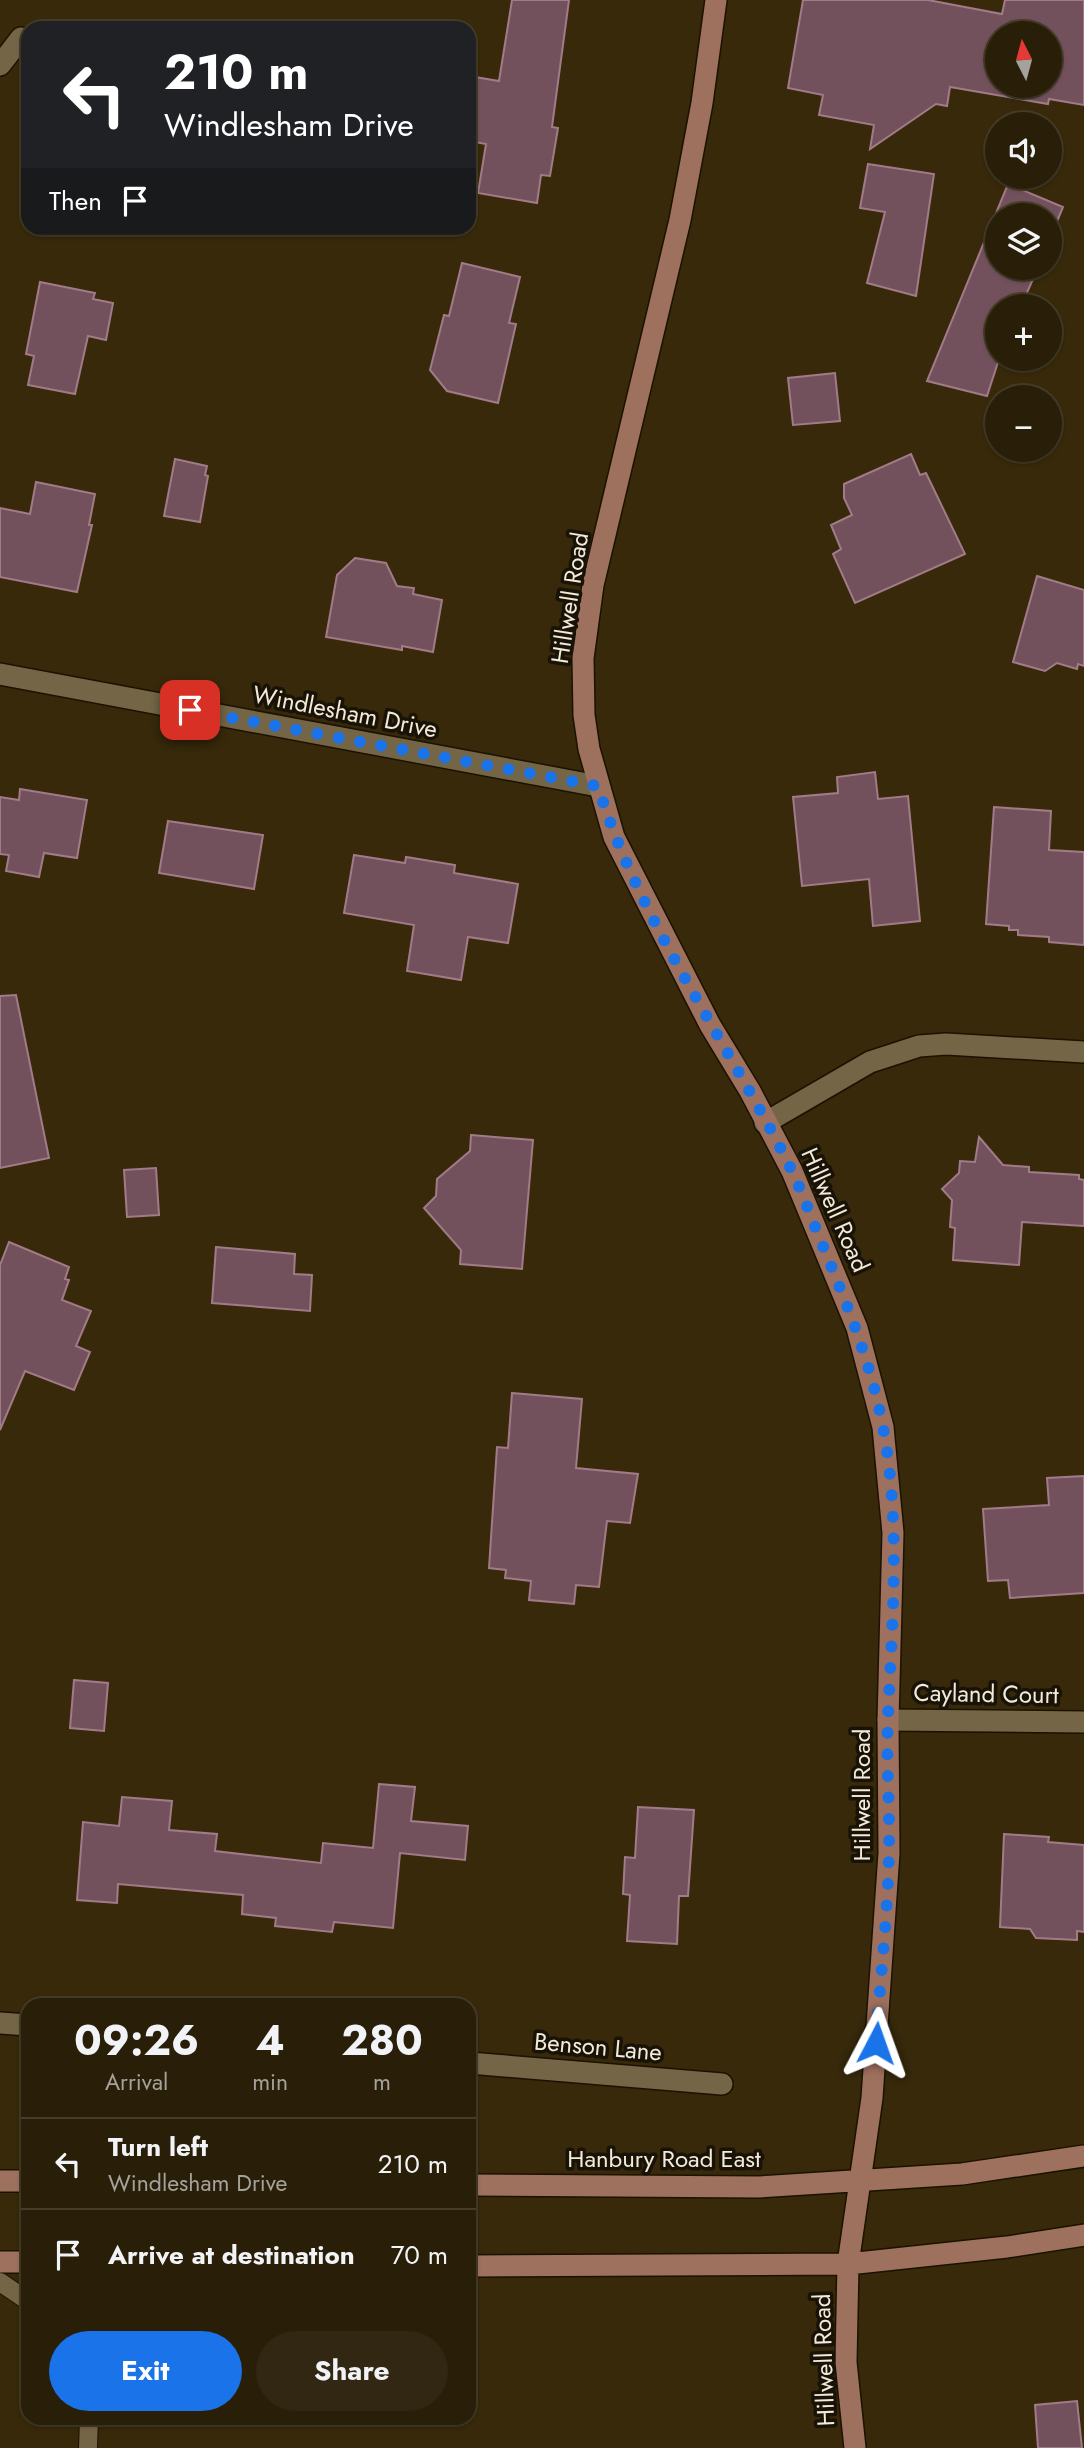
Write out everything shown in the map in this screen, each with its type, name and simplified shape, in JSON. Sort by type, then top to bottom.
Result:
[{"type":"street","name":"Hillwell Road","points":[[716,0],[702,103],[680,220],[593,584],[583,658],[584,715],[598,786],[614,837],[710,1025],[750,1091],[792,1171],[857,1328],[883,1427],[893,1533],[888,1720],[889,1853],[872,2098],[848,2264],[846,2362],[855,2448]]},
{"type":"street","points":[[0,65],[21,38]]},
{"type":"street","name":"Windlesham Drive","points":[[0,674],[598,786]]},
{"type":"street","points":[[765,1123],[870,1062],[919,1046],[946,1044],[1084,1052]]},
{"type":"street","name":"Cayland Court","points":[[888,1720],[1084,1722]]},
{"type":"street","points":[[0,2023],[21,2024]]},
{"type":"street","name":"Benson Lane","points":[[476,2064],[722,2084]]},
{"type":"street","name":"Hanbury Road East","points":[[476,2185],[759,2187],[962,2174],[1084,2156]]},
{"type":"street","points":[[0,2181],[21,2181]]},
{"type":"street","points":[[476,2266],[848,2264],[1007,2247],[1084,2235]]},
{"type":"street","points":[[0,2262],[21,2262]]},
{"type":"lane","points":[[0,2282],[21,2296]]},
{"type":"lane","points":[[88,2448],[89,2425]]},
{"type":"building","points":[[512,0],[569,0],[552,127],[558,128],[550,176],[541,175],[537,203],[478,193],[486,144],[476,142],[476,77],[499,81]]},
{"type":"building","points":[[803,0],[928,0],[1002,14],[1005,0],[1084,0],[1084,105],[1049,99],[1048,104],[1013,98],[1062,98],[1062,21],[985,21],[985,93],[950,87],[947,106],[936,104],[870,149],[874,125],[819,115],[823,95],[788,88]]},
{"type":"building","points":[[868,164],[934,174],[916,296],[867,283],[885,212],[860,208]]},
{"type":"building","points":[[1006,189],[1020,189],[1053,203],[1000,203]]},
{"type":"building","points":[[985,240],[985,280],[1033,280],[1026,294],[985,294],[985,371],[995,371],[991,385],[985,385],[985,396],[927,381]]},
{"type":"building","points":[[462,263],[520,277],[509,323],[516,324],[498,403],[447,391],[430,370],[444,315],[449,316]]},
{"type":"building","points":[[40,282],[95,293],[93,299],[113,303],[106,340],[88,336],[75,394],[28,385],[34,356],[26,354]]},
{"type":"building","points":[[835,373],[840,421],[793,425],[788,378]]},
{"type":"building","points":[[911,454],[920,475],[926,473],[965,554],[855,603],[833,554],[841,549],[831,525],[852,515],[844,498],[844,484]]},
{"type":"building","points":[[175,459],[207,466],[205,475],[208,476],[200,522],[164,516]]},
{"type":"building","points":[[36,482],[95,494],[89,525],[92,525],[77,592],[0,577],[0,508],[30,514]]},
{"type":"building","points":[[355,558],[386,563],[397,586],[414,588],[413,594],[442,600],[433,652],[402,646],[402,650],[326,637],[337,575]]},
{"type":"building","points":[[1037,576],[1084,590],[1084,666],[1078,664],[1077,669],[1057,663],[1045,671],[1013,662]]},
{"type":"building","points":[[875,772],[878,799],[908,796],[920,921],[873,926],[869,879],[802,886],[793,797],[838,793],[837,777]]},
{"type":"building","points":[[20,789],[87,800],[77,858],[44,853],[39,877],[6,871],[9,855],[0,854],[0,797],[19,800]]},
{"type":"building","points":[[994,807],[1051,811],[1049,850],[1084,852],[1084,945],[1049,942],[1049,937],[1018,935],[1018,930],[1009,930],[1009,926],[986,924]]},
{"type":"building","points":[[168,821],[263,835],[254,889],[159,873]]},
{"type":"building","points":[[354,855],[405,863],[406,857],[455,865],[454,873],[518,884],[508,943],[468,937],[461,980],[407,971],[414,925],[344,913]]},
{"type":"building","points":[[16,995],[49,1158],[0,1168],[0,996]]},
{"type":"building","points":[[471,1135],[533,1140],[522,1269],[460,1264],[461,1250],[424,1208],[436,1196],[437,1179],[470,1151]]},
{"type":"building","points":[[979,1137],[1003,1165],[1029,1167],[1029,1172],[1079,1175],[1079,1179],[1084,1180],[1084,1226],[1022,1222],[1019,1265],[953,1260],[955,1228],[950,1227],[952,1200],[942,1189],[959,1173],[960,1161],[975,1162]]},
{"type":"building","points":[[156,1168],[159,1215],[127,1217],[124,1170]]},
{"type":"building","points":[[9,1242],[69,1267],[65,1279],[69,1280],[62,1300],[91,1311],[76,1346],[90,1352],[74,1390],[25,1371],[0,1430],[0,1265]]},
{"type":"building","points":[[216,1247],[295,1254],[294,1274],[312,1275],[310,1311],[212,1303]]},
{"type":"building","points":[[512,1393],[582,1399],[576,1468],[638,1474],[630,1523],[607,1521],[599,1587],[576,1585],[574,1604],[529,1600],[531,1581],[505,1578],[506,1570],[489,1568],[497,1447],[508,1448]]},
{"type":"building","points":[[1084,1476],[1084,1593],[1010,1598],[1008,1580],[988,1581],[983,1509],[1049,1505],[1047,1478]]},
{"type":"building","points":[[74,1680],[108,1683],[104,1731],[70,1728]]},
{"type":"building","points":[[379,1784],[415,1787],[411,1821],[468,1826],[465,1860],[400,1853],[393,1928],[334,1922],[332,1932],[275,1926],[276,1918],[242,1914],[243,1895],[118,1884],[117,1903],[77,1900],[83,1822],[119,1826],[122,1797],[172,1801],[169,1830],[217,1834],[215,1851],[321,1863],[323,1843],[373,1848]]},
{"type":"building","points":[[638,1807],[694,1810],[688,1896],[679,1896],[677,1944],[627,1941],[630,1895],[623,1894],[625,1857],[635,1858]]},
{"type":"building","points":[[1004,1834],[1049,1837],[1048,1842],[1084,1845],[1084,1932],[1077,1931],[1077,1940],[1036,1938],[1030,1929],[1000,1927]]},
{"type":"building","points":[[1077,2401],[1082,2448],[1038,2448],[1035,2405]]},
{"type":"route","points":[[190,710],[598,786],[614,837],[671,951],[792,1171],[857,1328],[883,1427],[893,1533],[893,1598],[888,1720],[889,1853],[876,2043]]}]
